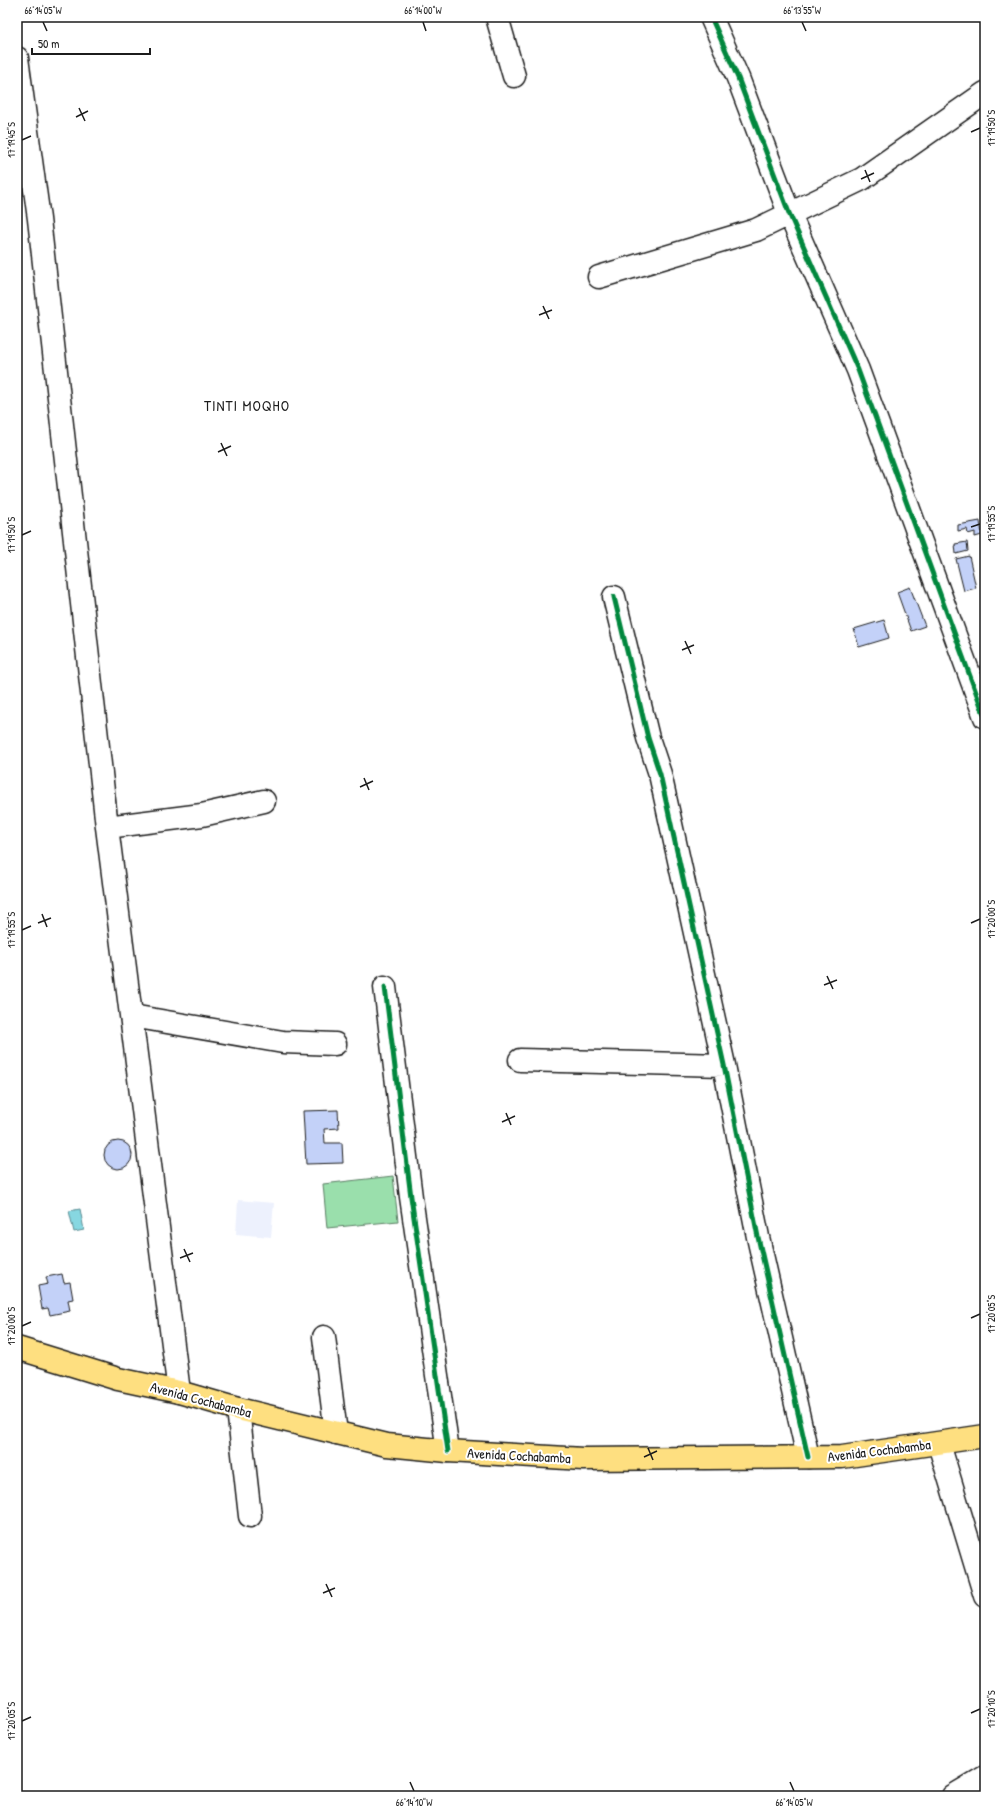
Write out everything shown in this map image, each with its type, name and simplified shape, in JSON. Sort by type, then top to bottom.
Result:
[{"type":"main road","name":"Avenida Cochabamba","points":[[17,1348],[118,1379],[179,1392],[238,1409],[336,1433],[387,1445],[448,1451],[583,1459],[842,1457],[939,1444],[985,1436]]},
{"type":"street","points":[[497,17],[514,76]]},
{"type":"street","points":[[711,17],[738,78],[789,213],[858,370],[985,717]]},
{"type":"street","points":[[17,58],[39,219],[107,827],[179,1392]]},
{"type":"street","points":[[599,277],[756,230],[862,179],[985,93]]},
{"type":"street","points":[[614,597],[648,738],[660,774],[724,1065],[758,1237],[808,1457]]},
{"type":"street","points":[[107,827],[202,815],[264,801]]},
{"type":"street","points":[[385,987],[411,1197],[448,1451]]},
{"type":"street","points":[[132,1016],[283,1042],[335,1044]]},
{"type":"street","points":[[520,1060],[724,1065]]},
{"type":"street","points":[[324,1337],[336,1433]]},
{"type":"street","points":[[238,1409],[250,1516]]},
{"type":"street","points":[[939,1444],[985,1596]]},
{"type":"street","points":[[952,1796],[985,1777]]},
{"type":"shaded area","points":[[238,1200],[274,1203],[271,1237],[236,1234]]},
{"type":"green space","points":[[393,1176],[398,1221],[327,1228],[323,1184]]},
{"type":"water","points":[[80,1209],[84,1230],[74,1232],[69,1211]]},
{"type":"building","points":[[980,521],[982,535],[975,537],[975,532],[968,534],[967,529],[958,531],[958,525]]},
{"type":"building","points":[[967,542],[968,551],[956,554],[955,544]]},
{"type":"building","points":[[969,556],[976,588],[964,591],[956,559]]},
{"type":"building","points":[[910,587],[925,626],[911,631],[897,592]]},
{"type":"building","points":[[884,620],[889,638],[859,647],[854,629]]},
{"type":"building","points":[[338,1110],[339,1128],[324,1129],[325,1143],[342,1143],[343,1163],[306,1164],[303,1111]]},
{"type":"building","points":[[118,1141],[128,1145],[132,1155],[128,1165],[118,1169],[108,1165],[104,1155],[108,1145]]},
{"type":"building","points":[[62,1274],[64,1283],[70,1282],[73,1299],[68,1300],[70,1311],[50,1315],[48,1308],[42,1309],[38,1286],[48,1284],[46,1277]]},
{"type":"cycle path","points":[[711,17],[738,78],[789,213],[858,370],[985,717]]},
{"type":"cycle path","points":[[614,597],[648,738],[660,774],[724,1065],[758,1237],[808,1457]]},
{"type":"cycle path","points":[[385,987],[411,1197],[448,1451]]},
{"type":"district","name":"TINTI MOQHO","points":[[247,405]]}]
